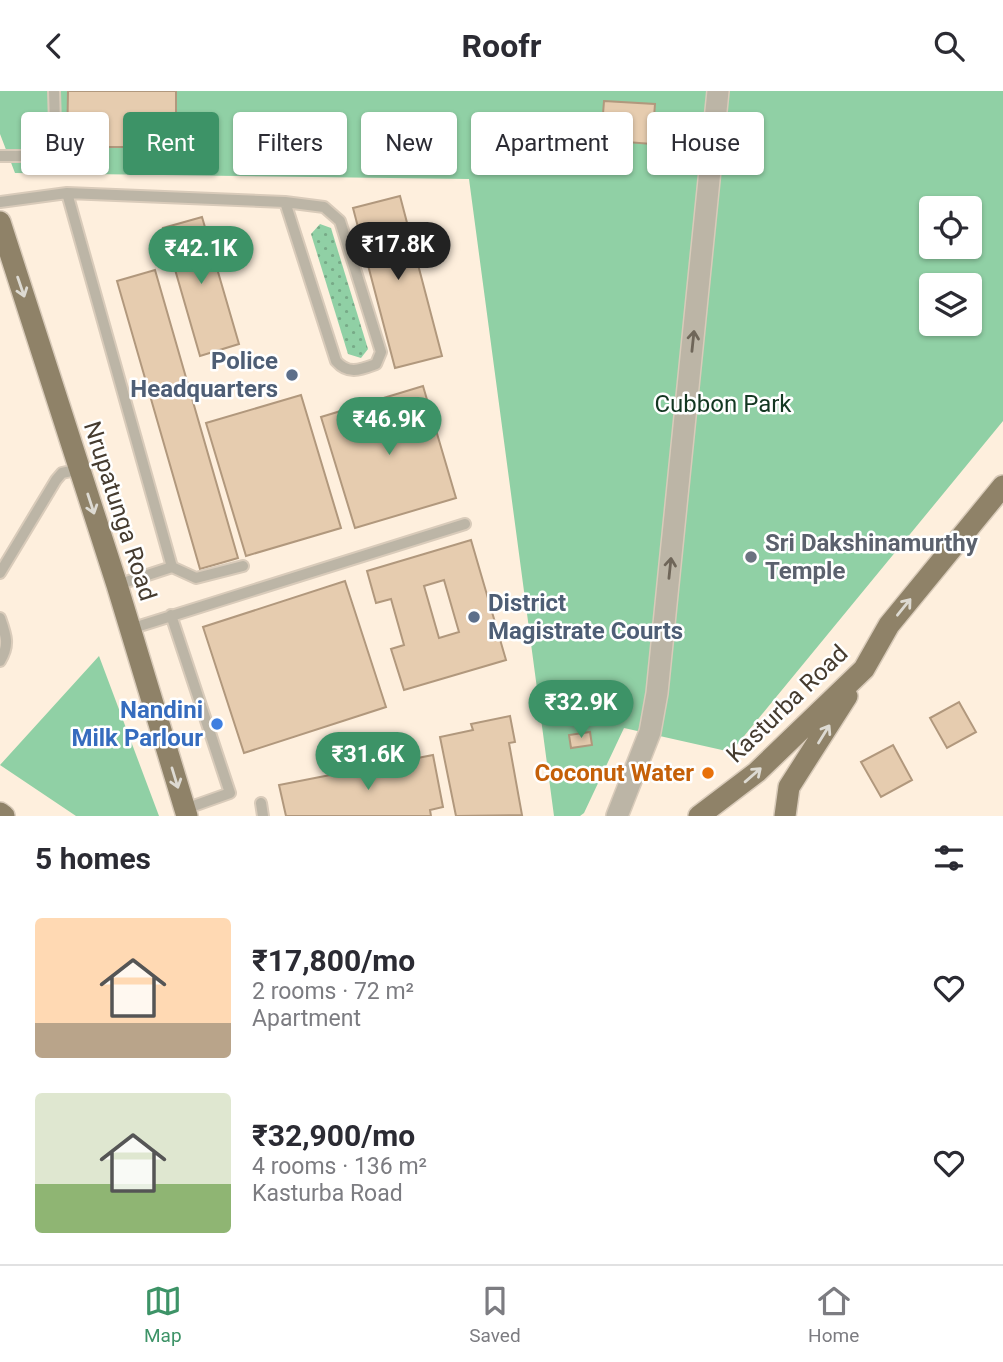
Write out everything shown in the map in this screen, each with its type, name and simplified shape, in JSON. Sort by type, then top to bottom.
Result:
[{"type":"main road","name":"Nrupatunga Road","points":[[0,222],[117,585],[186,812]]},
{"type":"main road","name":"Kasturba Road","points":[[699,816],[757,772],[864,669],[889,625],[1003,487]]},
{"type":"main road","points":[[786,816],[789,787],[864,669]]},
{"type":"main road","points":[[0,813],[4,816]]},
{"type":"street","points":[[617,816],[650,733],[657,693],[718,91]]},
{"type":"lane","points":[[0,156],[56,156],[54,91]]},
{"type":"lane","points":[[0,202],[67,193],[285,202],[324,207],[340,221],[382,352],[376,365],[354,372],[342,369],[335,361],[285,202]]},
{"type":"lane","points":[[67,193],[172,567]]},
{"type":"lane","points":[[0,573],[56,479],[62,474],[80,469]]},
{"type":"lane","points":[[130,629],[465,524]]},
{"type":"lane","points":[[117,585],[172,567],[196,578],[243,566]]},
{"type":"lane","points":[[171,615],[230,793],[186,812]]},
{"type":"lane","points":[[0,618],[6,635],[7,650],[0,661]]},
{"type":"lane","points":[[261,803],[264,816]]},
{"type":"green space","name":"Cubbon Park","points":[[0,91],[1003,91],[1003,421],[731,752],[624,728],[584,813],[580,816],[554,816],[469,179],[166,175],[219,175],[219,112],[123,112],[123,174],[109,174],[109,112],[21,112],[21,173],[15,173],[0,134]]},
{"type":"green space","points":[[320,224],[331,228],[368,349],[361,358],[348,354],[311,234]]},
{"type":"green space","points":[[99,656],[159,816],[76,816],[0,765]]},
{"type":"building","points":[[68,91],[176,91],[176,112],[123,112],[123,147],[109,147],[109,112],[68,112]]},
{"type":"building","points":[[604,101],[655,104],[654,112],[647,112],[647,144],[633,143],[633,112],[603,112]]},
{"type":"building","points":[[400,196],[442,356],[395,368],[353,208]]},
{"type":"building","points":[[202,217],[239,344],[200,356],[163,228]]},
{"type":"building","points":[[155,270],[238,558],[200,569],[117,281]]},
{"type":"building","points":[[423,386],[456,498],[355,528],[321,417]]},
{"type":"building","points":[[301,395],[341,528],[246,556],[206,423]]},
{"type":"building","name":"District Magistrate Courts","points":[[471,540],[506,660],[404,690],[391,649],[404,645],[391,599],[376,603],[367,571]],"holes":[[[444,580],[459,632],[439,638],[424,586]]]},
{"type":"building","points":[[345,581],[386,707],[244,753],[203,627]]},
{"type":"building","points":[[959,702],[976,732],[947,748],[930,718]]},
{"type":"building","points":[[510,716],[515,742],[509,743],[522,815],[456,816],[440,737],[473,730],[471,724]]},
{"type":"building","points":[[590,732],[592,745],[571,748],[569,735]]},
{"type":"building","points":[[893,745],[912,780],[881,797],[861,762]]},
{"type":"building","points":[[433,755],[443,807],[430,810],[431,816],[286,816],[279,785],[361,769],[362,773],[388,768],[387,764]]},
{"type":"place","name":"Police Headquarters","points":[[292,375]]},
{"type":"place","name":"Sri Dakshinamurthy Temple","points":[[751,557]]},
{"type":"place","name":"District Magistrate Courts","points":[[474,617]]},
{"type":"place","name":"Nandini Milk Parlour","points":[[217,724]]},
{"type":"place","name":"Coconut Water","points":[[708,773]]}]
